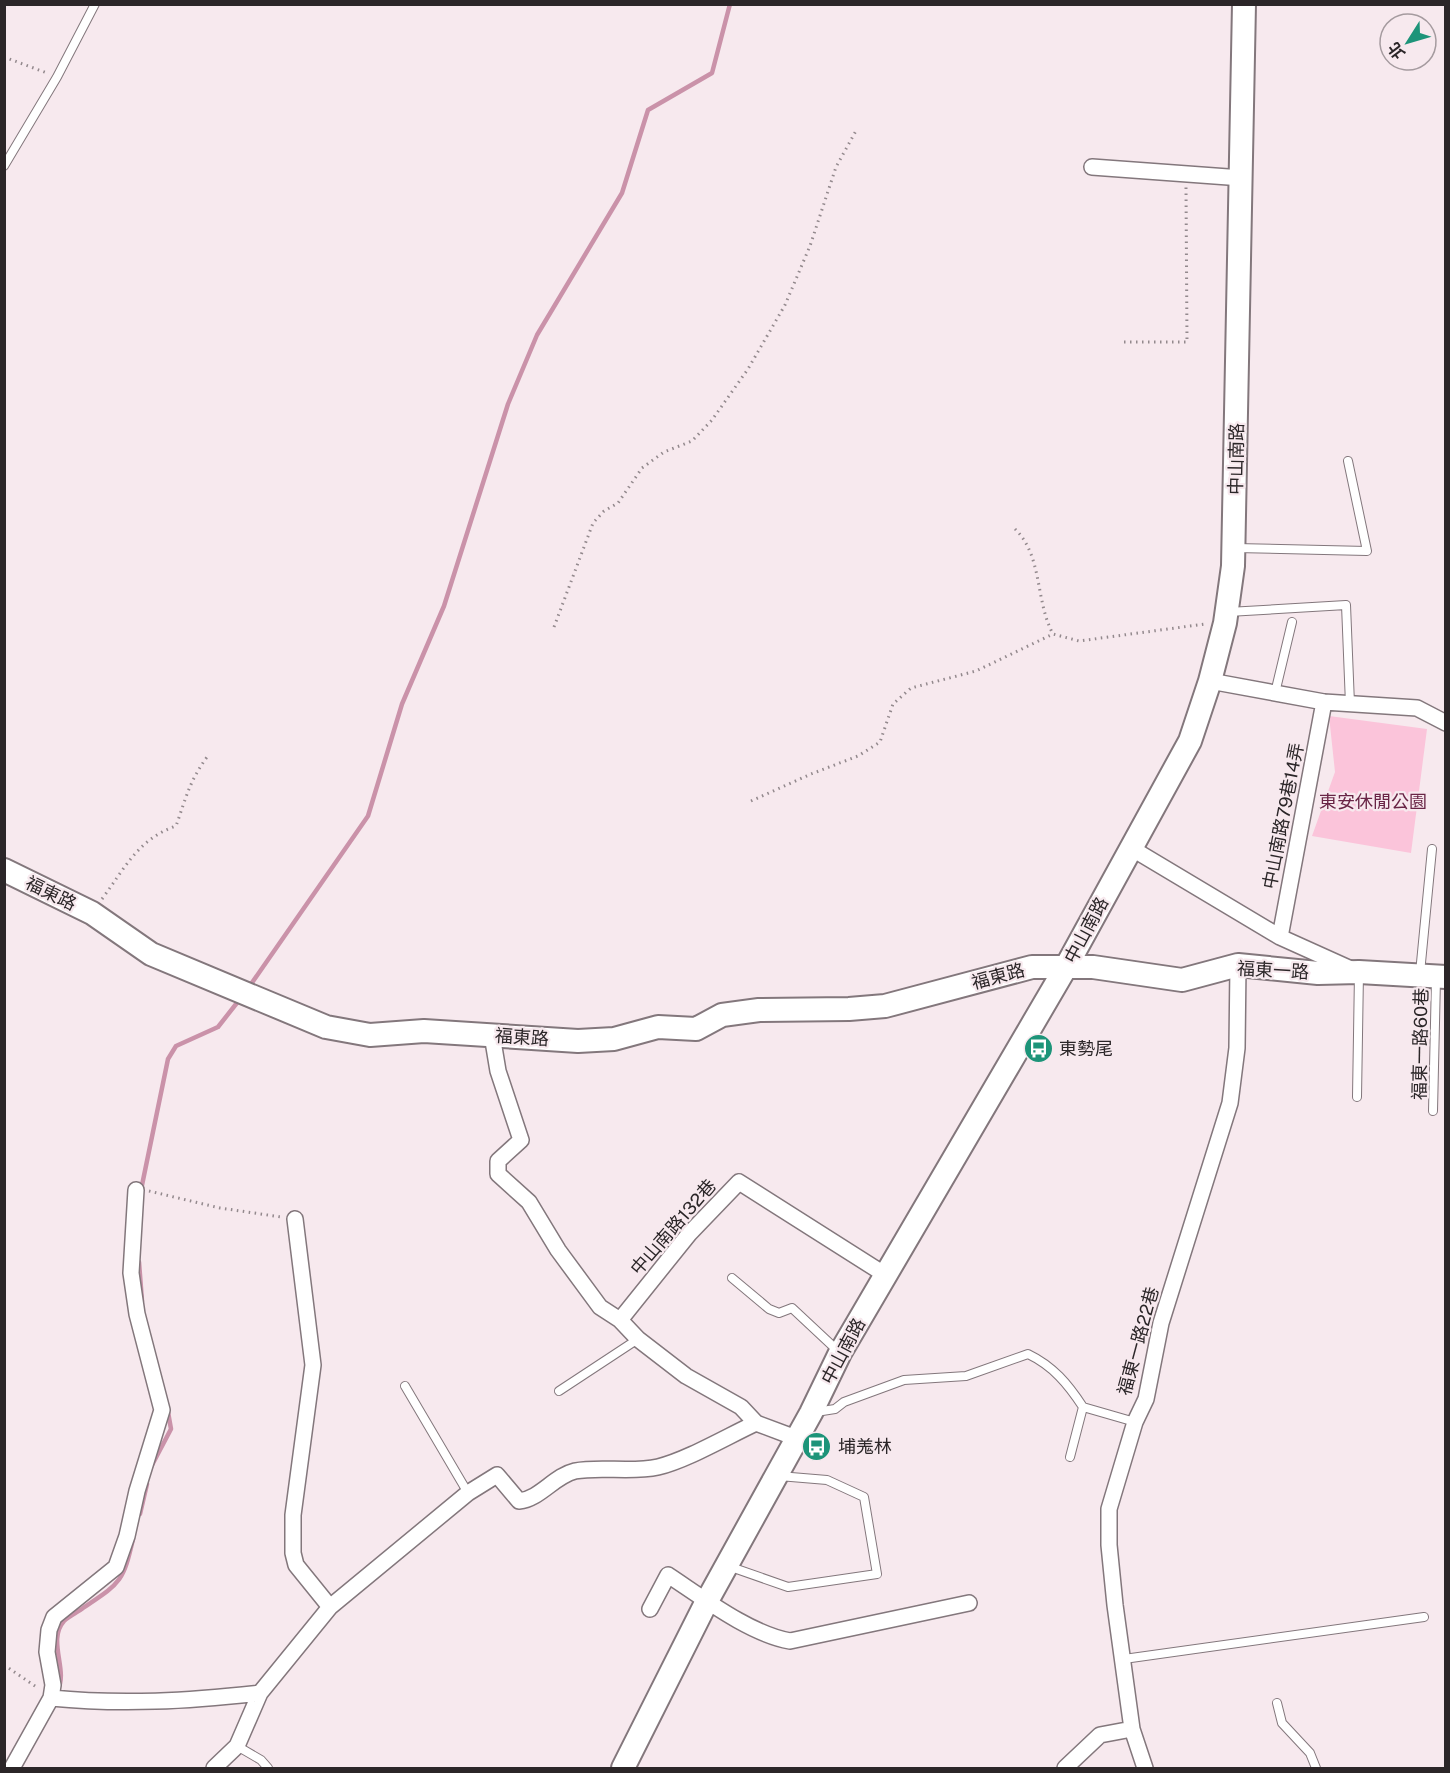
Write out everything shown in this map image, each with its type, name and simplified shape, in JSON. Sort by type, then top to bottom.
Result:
[{"type":"street","name":"中山南路","points":[[623,1768],[707,1601],[811,1413],[840,1353],[884,1274],[1066,967],[1190,741],[1210,681],[1226,617],[1233,548],[1244,4]]},
{"type":"street","points":[[1092,167],[1242,178]]},
{"type":"street","points":[[1210,681],[1324,702],[1417,708],[1446,723]]},
{"type":"street","name":"中山南路79巷14弄","points":[[1280,938],[1324,702]]},
{"type":"street","points":[[1131,848],[1280,938],[1359,972]]},
{"type":"street","name":"福東路","points":[[4,870],[92,913],[151,954],[326,1027],[370,1035],[424,1031],[578,1041],[614,1039],[658,1027],[696,1029],[722,1015],[759,1010],[849,1009],[885,1006],[1032,967],[1066,967]]},
{"type":"street","name":"福東一路","points":[[1066,967],[1093,967],[1182,980],[1238,966],[1318,973],[1359,972],[1434,977]]},
{"type":"street","name":"福東一路22巷","points":[[1145,1768],[1132,1730],[1114,1595],[1108,1509],[1135,1422],[1146,1399],[1161,1323],[1230,1103],[1237,1048],[1238,966]]},
{"type":"street","points":[[492,1035],[498,1071],[521,1140],[498,1161],[498,1174],[529,1202],[558,1250],[600,1307],[620,1320],[638,1339],[686,1376],[741,1407],[756,1423],[796,1438]]},
{"type":"street","name":"中山南路132巷","points":[[620,1320],[689,1234],[739,1182],[884,1274]]},
{"type":"street","points":[[12,1768],[51,1698],[53,1685],[47,1652],[49,1630],[54,1617],[116,1567],[127,1536],[137,1491],[162,1410],[137,1314],[131,1273],[136,1190]]},
{"type":"street","points":[[295,1219],[313,1365],[293,1515],[293,1553],[296,1565],[330,1607]]},
{"type":"street","points":[[214,1768],[237,1746],[260,1693],[330,1607],[468,1493],[497,1475],[513,1497],[519,1501],[526,1501],[562,1476],[576,1471],[616,1471],[659,1467],[756,1423]]},
{"type":"street","points":[[650,1609],[668,1575],[707,1601],[773,1638],[790,1641],[969,1604]]},
{"type":"street","points":[[51,1698],[105,1704],[177,1702],[260,1693]]},
{"type":"street","points":[[1065,1768],[1101,1735],[1132,1730]]},
{"type":"lane","points":[[4,166],[57,77],[95,4]]},
{"type":"lane","points":[[1233,548],[1367,551],[1348,461]]},
{"type":"lane","points":[[1226,617],[1346,605],[1350,704]]},
{"type":"lane","points":[[1275,693],[1292,621]]},
{"type":"lane","name":"福東一路60巷","points":[[1431,849],[1434,977],[1433,1111]]},
{"type":"lane","points":[[1357,1097],[1359,972]]},
{"type":"lane","points":[[732,1278],[769,1309],[779,1313],[792,1308],[840,1353]]},
{"type":"lane","points":[[559,1391],[638,1339]]},
{"type":"lane","points":[[811,1413],[835,1409],[844,1402],[904,1380],[966,1376],[1028,1354],[1047,1365],[1067,1382],[1083,1407],[1135,1422]]},
{"type":"lane","points":[[405,1386],[468,1493]]},
{"type":"lane","points":[[1071,1457],[1083,1407]]},
{"type":"lane","points":[[727,1565],[788,1587],[877,1574],[864,1497],[827,1480],[775,1475]]},
{"type":"lane","points":[[1124,1659],[1424,1617]]},
{"type":"lane","points":[[1277,1703],[1282,1722],[1310,1753],[1316,1768]]},
{"type":"lane","points":[[237,1746],[261,1760],[268,1768]]},
{"type":"path","points":[[4,57],[57,77]]},
{"type":"path","points":[[554,627],[593,523],[604,511],[618,503],[642,468],[664,452],[692,441],[712,420],[748,369],[785,304],[810,246],[836,167],[857,129]]},
{"type":"path","points":[[1124,342],[1187,342],[1186,173]]},
{"type":"path","points":[[1015,529],[1025,539],[1032,552],[1044,618],[1053,634]]},
{"type":"path","points":[[751,801],[858,756],[880,742],[893,704],[911,688],[976,671],[1053,634],[1079,641],[1226,617]]},
{"type":"path","points":[[92,913],[144,842],[155,833],[176,826],[182,800],[194,774],[207,757]]},
{"type":"path","points":[[156,1192],[220,1208],[295,1219]]},
{"type":"path","points":[[4,1665],[51,1698]]},
{"type":"green space","name":"東安休閒公園","points":[[1329,716],[1427,729],[1411,853],[1312,836],[1335,772]]},
{"type":"waterway","points":[[249,987],[368,816],[402,704],[444,606],[508,404],[537,335],[622,193],[648,110],[712,73],[730,4]]},
{"type":"waterway","points":[[141,1190],[168,1059],[176,1046],[218,1027],[240,999]]},
{"type":"waterway","points":[[139,1262],[142,1301]]},
{"type":"waterway","points":[[151,1467],[171,1429],[168,1412]]},
{"type":"waterway","points":[[140,1514],[147,1484]]},
{"type":"waterway","points":[[58,1689],[61,1673],[57,1646],[59,1629],[66,1619],[105,1593],[118,1581],[123,1574],[133,1539]]},
{"type":"place","name":"東勢尾","points":[[1038,1048]]},
{"type":"place","name":"埔羗林","points":[[817,1446]]}]
